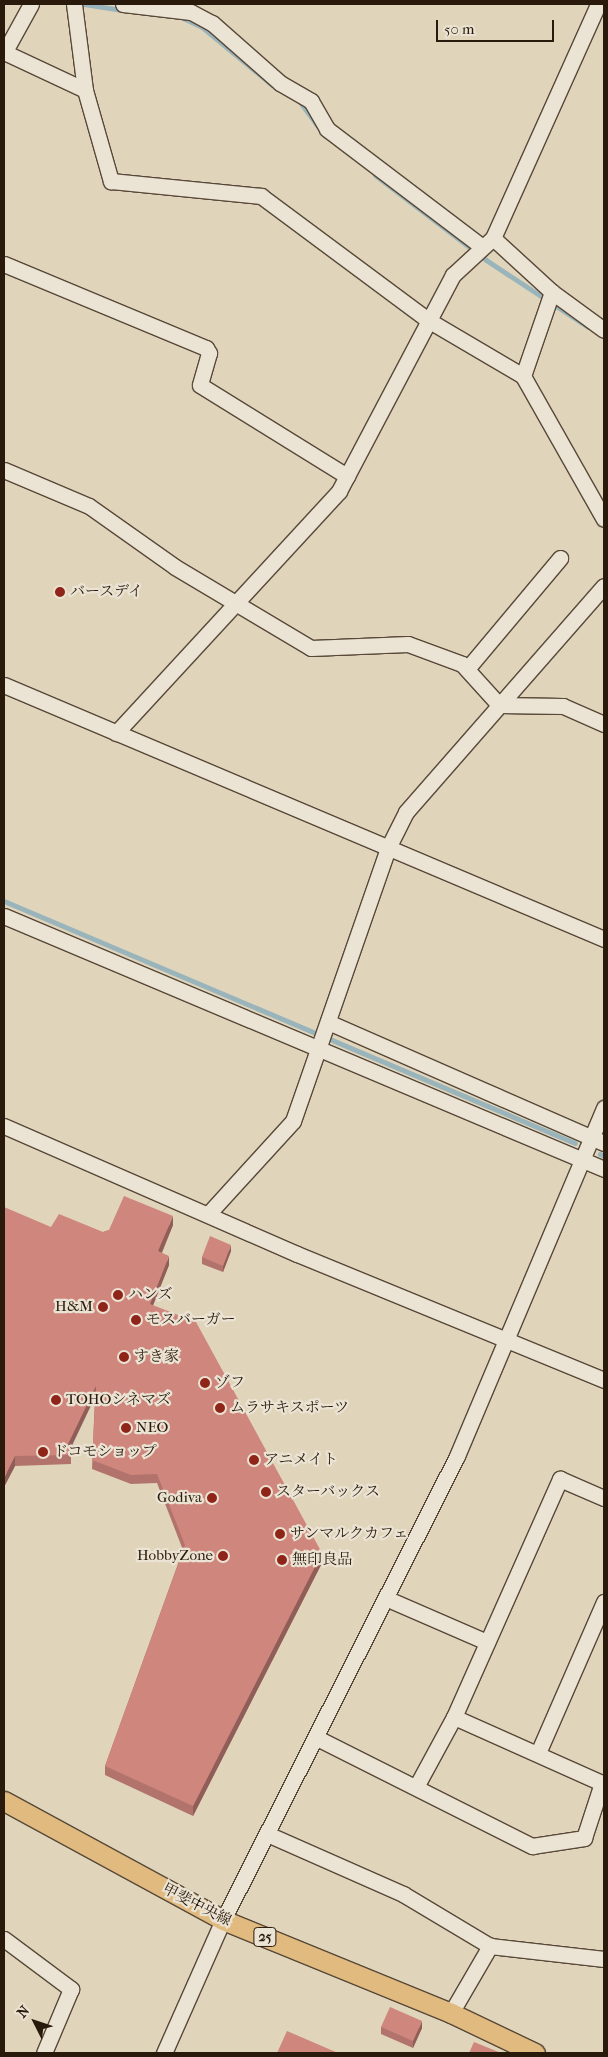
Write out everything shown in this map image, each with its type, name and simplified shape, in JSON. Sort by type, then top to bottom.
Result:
[{"type":"main road","name":"甲斐中央線","points":[[4,1801],[222,1920],[451,2013],[535,2053]]},
{"type":"street","points":[[31,4],[4,52],[85,90]]},
{"type":"street","points":[[74,4],[85,90],[112,181],[261,196],[428,320],[522,376],[604,519]]},
{"type":"street","points":[[124,4],[191,12],[212,23],[280,83],[311,102],[327,129],[487,242],[604,330]]},
{"type":"street","points":[[116,732],[235,602],[286,553],[347,476],[453,276],[487,242],[542,135],[560,81],[598,4],[604,8]]},
{"type":"street","points":[[4,264],[206,348],[209,353],[200,385],[347,476]]},
{"type":"street","points":[[522,376],[552,292]]},
{"type":"street","points":[[4,470],[89,506],[235,602],[311,648],[408,644],[467,669],[500,705],[563,706],[604,724]]},
{"type":"street","points":[[467,669],[560,558]]},
{"type":"street","points":[[210,1212],[292,1121],[319,1051],[388,848],[423,789],[500,705],[604,586]]},
{"type":"street","points":[[4,685],[604,940]]},
{"type":"street","points":[[4,916],[319,1051],[604,1169]]},
{"type":"street","points":[[328,1022],[598,1140]]},
{"type":"street","points":[[164,2053],[222,1920],[388,1599],[507,1340],[582,1160],[598,1140],[604,1108]]},
{"type":"street","points":[[4,1126],[210,1212],[297,1254],[604,1380]]},
{"type":"street","points":[[416,1787],[454,1717],[560,1479],[604,1498]]},
{"type":"street","points":[[388,1599],[487,1642]]},
{"type":"street","points":[[538,1753],[604,1602]]},
{"type":"street","points":[[317,1738],[532,1846],[584,1838],[603,1783],[454,1717]]},
{"type":"street","points":[[267,1834],[403,1894],[490,1946],[604,1959]]},
{"type":"street","points":[[4,1939],[71,1989],[44,2053]]},
{"type":"street","points":[[451,2013],[490,1946]]},
{"type":"building","points":[[124,1196],[173,1216],[158,1251],[169,1256],[150,1304],[196,1322],[322,1553],[193,1806],[105,1766],[185,1545],[157,1474],[131,1475],[92,1460],[96,1386],[68,1444],[71,1455],[15,1456],[4,1478],[4,1207],[51,1227],[59,1214],[103,1232],[109,1230]]},
{"type":"building","points":[[210,1236],[231,1245],[223,1266],[202,1257]]},
{"type":"building","points":[[390,2007],[422,2021],[413,2041],[381,2027]]},
{"type":"building","points":[[287,2031],[338,2053],[277,2053]]},
{"type":"building","points":[[474,2042],[501,2053],[469,2053]]},
{"type":"waterway","points":[[84,4],[123,10]]},
{"type":"waterway","points":[[183,18],[202,27],[272,85]]},
{"type":"waterway","points":[[300,102],[325,136]]},
{"type":"waterway","points":[[375,175],[486,260],[588,327]]},
{"type":"waterway","points":[[4,901],[575,1143]]},
{"type":"waterway","points":[[600,1154],[604,1156]]},
{"type":"place","name":"バースデイ","points":[[60,592]]},
{"type":"place","name":"ハンズ","points":[[118,1295]]},
{"type":"place","name":"H&M","points":[[103,1307]]},
{"type":"place","name":"モスバーガー","points":[[136,1320]]},
{"type":"place","name":"すき家","points":[[124,1357]]},
{"type":"place","name":"ゾフ","points":[[205,1383]]},
{"type":"place","name":"TOHOシネマズ","points":[[56,1400]]},
{"type":"place","name":"ムラサキスポーツ","points":[[220,1408]]},
{"type":"place","name":"NEO","points":[[126,1428]]},
{"type":"place","name":"ドコモショップ","points":[[43,1452]]},
{"type":"place","name":"アニメイト","points":[[254,1460]]},
{"type":"place","name":"スターバックス","points":[[266,1492]]},
{"type":"place","name":"Godiva","points":[[212,1498]]},
{"type":"place","name":"サンマルクカフェ","points":[[280,1534]]},
{"type":"place","name":"HobbyZone","points":[[223,1556]]},
{"type":"place","name":"無印良品","points":[[282,1560]]}]
